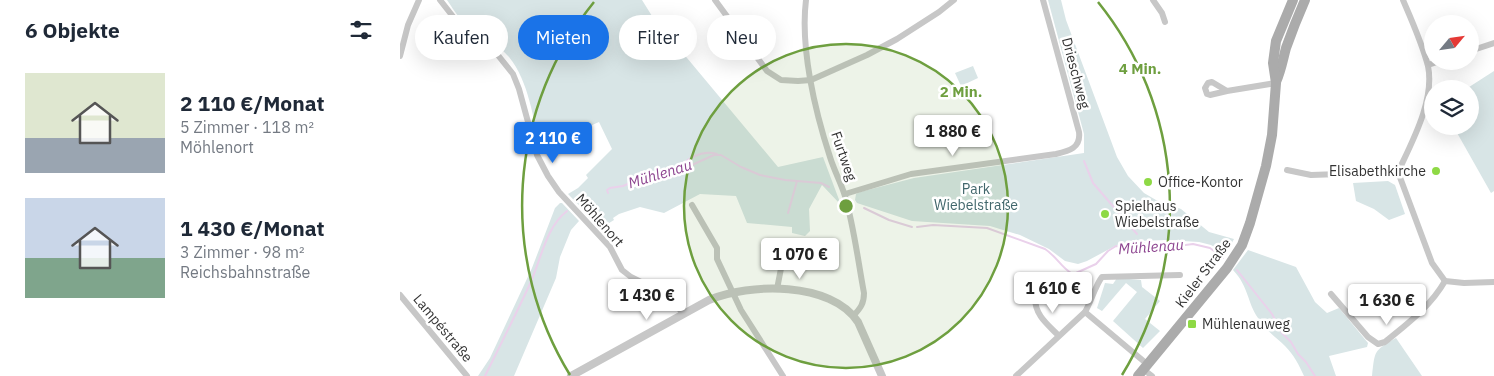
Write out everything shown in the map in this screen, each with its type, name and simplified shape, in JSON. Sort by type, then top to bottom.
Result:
[{"type":"main road","points":[[1289,1],[1303,4]]},
{"type":"main road","name":"Kieler Straße","points":[[1143,370],[1227,268],[1242,245],[1266,166],[1272,135],[1276,83],[1273,63],[1274,50],[1289,1]]},
{"type":"main road","name":"Kieler Straße","points":[[1276,83],[1286,48],[1303,4]]},
{"type":"street","points":[[400,56],[406,32],[419,0]]},
{"type":"street","name":"Möhlenort","points":[[440,0],[458,23],[493,49],[513,74],[537,155],[559,192],[610,246],[622,270],[631,277],[671,298],[683,314]]},
{"type":"street","points":[[715,0],[767,71],[781,80],[811,80],[867,55],[897,39],[954,0]]},
{"type":"street","name":"Furtweg","points":[[806,0],[805,31],[811,80],[823,134],[844,194],[864,293],[862,306],[853,316]]},
{"type":"street","name":"Drieschweg","points":[[844,194],[911,174],[1056,154],[1070,150],[1078,144],[1079,132],[1043,0]]},
{"type":"street","points":[[1153,0],[1162,12],[1165,22]]},
{"type":"street","points":[[1403,0],[1424,55]]},
{"type":"street","points":[[1479,48],[1494,43]]},
{"type":"street","points":[[1428,70],[1429,88],[1425,107],[1398,172],[1432,264],[1445,281],[1464,283],[1494,282]]},
{"type":"street","points":[[1227,91],[1276,83]]},
{"type":"street","points":[[1287,170],[1311,174],[1398,172]]},
{"type":"street","points":[[692,204],[717,248],[717,259],[741,310],[783,376]]},
{"type":"street","points":[[777,289],[784,253]]},
{"type":"street","points":[[1016,376],[1084,312],[1102,276],[1180,275]]},
{"type":"street","points":[[1331,294],[1368,337],[1378,344],[1385,342],[1419,314],[1436,295],[1445,281]]},
{"type":"street","points":[[571,376],[709,300],[733,292],[777,289],[826,297],[843,306],[853,316],[882,376]]},
{"type":"street","name":"Lampéstraße","points":[[400,295],[467,376]]},
{"type":"street","points":[[1035,298],[1035,307],[1038,314],[1058,335]]},
{"type":"street","points":[[1084,312],[1143,370],[1152,376]]},
{"type":"green space","points":[[447,0],[642,0],[651,15],[619,15],[619,60],[689,60],[778,167],[823,157],[841,205],[822,185],[809,209],[810,231],[805,236],[792,233],[792,227],[747,223],[736,196],[700,194],[664,213],[640,207],[619,214],[613,218],[614,220],[601,228],[568,194],[578,188],[588,178],[586,175],[612,149],[599,122],[540,148],[526,89],[516,67],[508,56],[508,15],[457,14]]},
{"type":"green space","name":"Park Wiebelstraße","points":[[1048,0],[1061,0],[1066,20],[1117,157],[1128,176],[1144,193],[1156,200],[1181,209],[1209,232],[1234,239],[1226,254],[1211,245],[1199,242],[1138,241],[1115,246],[1078,264],[1065,261],[1049,249],[1020,235],[990,226],[912,221],[857,203],[855,200],[856,194],[860,192],[914,178],[1084,153],[1084,134]]},
{"type":"green space","points":[[973,66],[978,78],[961,86],[955,73]]},
{"type":"green space","points":[[1494,71],[1494,191],[1491,193],[1458,135],[1479,135],[1479,81]]},
{"type":"green space","points":[[1388,181],[1395,185],[1405,214],[1389,220],[1374,209],[1356,201],[1353,183]]},
{"type":"green space","points":[[560,203],[579,221],[571,230],[560,257],[556,278],[514,376],[478,376],[490,358],[532,268],[555,208]]},
{"type":"green space","points":[[1248,250],[1296,267],[1315,302],[1327,313],[1339,308],[1368,343],[1367,347],[1329,356],[1336,376],[1304,376],[1291,353],[1267,330],[1254,312],[1242,282],[1233,270]]},
{"type":"green space","points":[[1117,278],[1141,280],[1142,287],[1160,301],[1145,319],[1160,331],[1143,348],[1113,321],[1137,292],[1126,283],[1102,311],[1097,308],[1105,283],[1113,284]]},
{"type":"green space","points":[[1396,338],[1422,376],[1372,376],[1376,352]]},
{"type":"waterway","points":[[675,171],[694,156],[705,153],[717,154]]},
{"type":"waterway","name":"Mühlenau","points":[[608,193],[607,190],[610,188],[623,186],[647,176],[683,169],[714,155],[721,155],[741,167],[760,175],[785,180],[821,183],[829,187]]},
{"type":"waterway","points":[[1084,161],[1093,183],[1137,234]]},
{"type":"waterway","points":[[788,213],[797,181]]},
{"type":"waterway","name":"Mühlenau","points":[[864,208],[889,220],[912,227]]},
{"type":"waterway","name":"Mühlenau","points":[[485,376],[529,286],[548,236],[553,226],[567,211]]},
{"type":"waterway","name":"Mühlenau","points":[[917,227],[933,225],[987,228],[1045,249],[1071,273],[1076,273],[1096,264],[1108,251],[1116,246],[1139,249],[1166,243],[1178,246],[1193,244],[1210,248],[1223,258]]},
{"type":"waterway","points":[[1141,240],[1147,247]]},
{"type":"waterway","name":"Mühlenau","points":[[1237,270],[1272,314],[1282,333],[1291,342],[1315,376]]},
{"type":"place","name":"Elisabethkirche","points":[[1436,171]]},
{"type":"place","name":"Office-Kontor","points":[[1148,182]]},
{"type":"place","name":"Spielhaus Wiebelstraße","points":[[1105,214]]},
{"type":"place","name":"Mühlenauweg","points":[[1192,324]]}]
